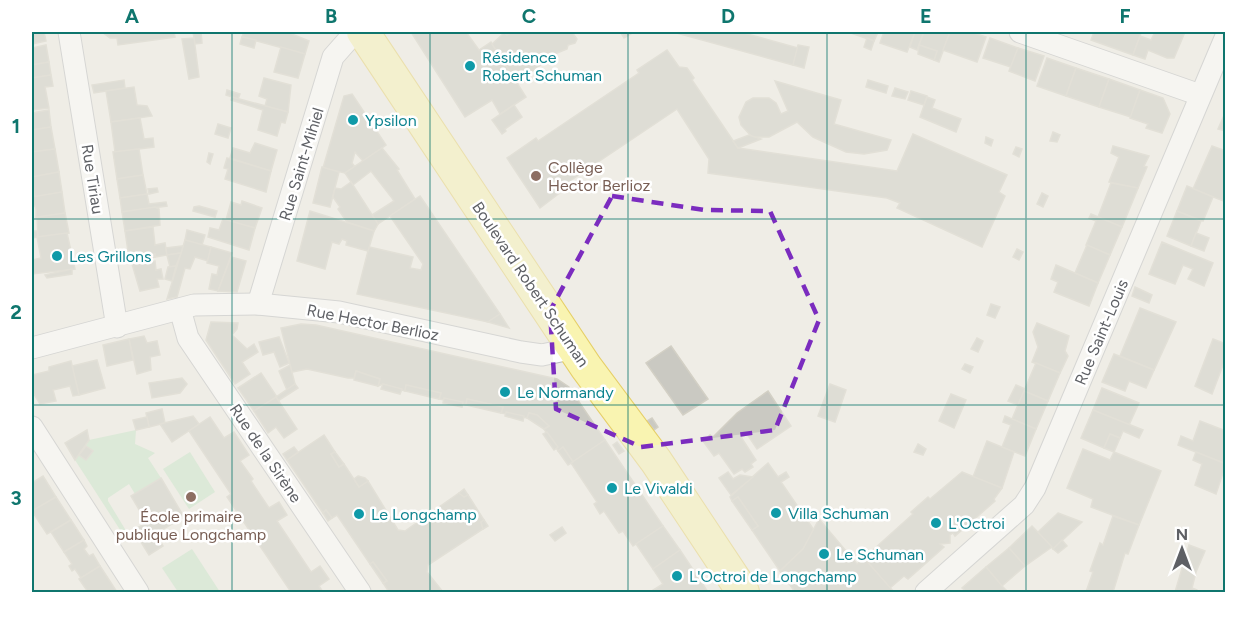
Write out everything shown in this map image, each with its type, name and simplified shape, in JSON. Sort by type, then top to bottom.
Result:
[{"type":"main road","name":"Boulevard Robert Schuman","points":[[363,32],[574,348],[656,461],[743,592]]},
{"type":"street","name":"Rue Tiriau","points":[[69,32],[117,327]]},
{"type":"street","name":"Rue Saint-Mihiel","points":[[258,304],[333,57],[355,32]]},
{"type":"street","points":[[1020,32],[1200,95]]},
{"type":"street","name":"Rue Saint-Louis","points":[[926,592],[1024,505],[1035,488],[1226,36]]},
{"type":"street","name":"Rue Hector Berlioz","points":[[32,348],[194,305],[258,304],[339,312],[542,355],[574,348]]},
{"type":"street","name":"Rue de la Sirène","points":[[180,309],[188,338],[360,592]]},
{"type":"street","points":[[32,427],[138,592]]},
{"type":"highlighted area","points":[[612,196],[704,210],[770,211],[819,320],[775,430],[641,447],[556,409],[550,311]]},
{"type":"green space","points":[[136,430],[135,444],[155,453],[148,458],[161,478],[135,494],[129,484],[108,498],[128,534],[126,539],[75,460],[79,455],[86,460],[92,451],[86,446],[89,440]]},
{"type":"green space","points":[[190,452],[215,492],[189,509],[163,469]]},
{"type":"green space","points":[[192,549],[220,592],[178,592],[162,568]]},
{"type":"building","points":[[32,32],[44,32],[46,41],[32,44]]},
{"type":"building","points":[[102,32],[174,32],[175,37],[118,45],[117,38],[110,38]]},
{"type":"building","points":[[193,32],[201,32],[202,43],[195,44]]},
{"type":"building","points":[[244,32],[287,32],[309,41],[305,54],[242,37]]},
{"type":"building","name":"Résidence Robert Schuman","points":[[411,32],[466,32],[479,50],[491,42],[526,97],[500,114],[492,100],[465,117]]},
{"type":"building","points":[[512,32],[572,32],[577,39],[575,43],[568,45],[567,49],[557,53],[517,82],[492,44],[504,33],[507,35]]},
{"type":"building","points":[[634,32],[624,38],[621,33]]},
{"type":"building","points":[[673,32],[740,32],[798,48],[793,65]]},
{"type":"building","points":[[848,32],[878,32],[874,41]]},
{"type":"building","points":[[884,32],[915,32],[907,52],[880,43]]},
{"type":"building","points":[[915,32],[924,32],[917,50],[910,47]]},
{"type":"building","points":[[924,32],[950,32],[939,62],[934,60],[937,51],[919,45]]},
{"type":"building","points":[[950,32],[971,32],[986,37],[977,62],[943,50]]},
{"type":"building","points":[[1094,32],[1141,33],[1133,55],[1091,40]]},
{"type":"building","points":[[1155,32],[1185,32],[1174,58],[1167,58],[1148,50],[1145,59],[1133,55],[1140,36],[1151,40]]},
{"type":"building","points":[[242,37],[256,40],[254,48],[240,44]]},
{"type":"building","points":[[194,38],[199,77],[189,79],[182,39]]},
{"type":"building","points":[[867,38],[874,41],[871,50],[864,47]]},
{"type":"building","points":[[990,38],[1018,48],[1011,67],[983,58]]},
{"type":"building","points":[[46,45],[49,62],[32,65],[32,48]]},
{"type":"building","points":[[798,45],[809,47],[804,68],[793,65]]},
{"type":"building","points":[[919,45],[937,51],[934,60],[918,54]]},
{"type":"building","points":[[281,47],[305,54],[298,78],[274,72]]},
{"type":"building","points":[[1018,48],[1044,56],[1035,81],[1009,71]]},
{"type":"building","points":[[667,50],[679,67],[687,68],[694,78],[692,80],[738,148],[897,171],[913,134],[1007,175],[999,192],[1005,196],[982,247],[897,208],[900,203],[887,198],[708,173],[709,159],[677,109],[558,189],[561,192],[540,208],[507,158],[536,138],[538,141],[639,73],[637,70]]},
{"type":"building","points":[[1047,58],[1076,68],[1066,96],[1037,86]]},
{"type":"building","points":[[49,62],[51,75],[32,78],[32,65]]},
{"type":"building","points":[[1076,68],[1109,79],[1099,107],[1066,96]]},
{"type":"building","points":[[51,75],[53,86],[45,87],[49,108],[32,110],[32,78]]},
{"type":"building","points":[[264,78],[291,85],[288,112],[265,106],[267,99],[259,96]]},
{"type":"building","points":[[1109,79],[1140,90],[1131,117],[1099,107]]},
{"type":"building","points":[[124,80],[125,88],[94,93],[92,85]]},
{"type":"building","points":[[868,80],[888,86],[886,93],[866,87]]},
{"type":"building","points":[[775,81],[841,100],[834,124],[891,140],[887,150],[864,154],[846,152],[813,137],[797,122],[769,137],[752,137],[741,125],[739,117],[746,102],[753,98],[769,98],[776,103],[781,114],[788,111]]},
{"type":"building","points":[[134,87],[137,105],[147,106],[152,116],[111,122],[106,91]]},
{"type":"building","points":[[895,88],[908,92],[905,99],[892,96]]},
{"type":"building","points":[[227,90],[240,94],[238,99],[226,95]]},
{"type":"building","points":[[1140,90],[1163,98],[1170,114],[1162,133],[1146,128],[1148,124],[1130,118]]},
{"type":"building","points":[[911,91],[927,96],[924,105],[908,100]]},
{"type":"building","name":"Ypsilon","points":[[352,94],[386,145],[363,161],[355,152],[352,163],[355,167],[345,173],[323,168],[344,96]]},
{"type":"building","points":[[232,97],[288,112],[285,123],[281,122],[277,136],[258,130],[263,110],[231,100]]},
{"type":"building","points":[[927,97],[935,100],[932,108],[961,119],[956,132],[920,117]]},
{"type":"building","points":[[514,105],[522,117],[505,129],[506,131],[502,134],[492,120]]},
{"type":"building","points":[[49,110],[51,127],[32,130],[32,113]]},
{"type":"building","points":[[1226,111],[1226,131],[1218,129]]},
{"type":"building","points":[[140,118],[144,139],[153,138],[154,147],[115,152],[111,122]]},
{"type":"building","points":[[218,124],[231,128],[228,138],[215,134]]},
{"type":"building","points":[[51,127],[55,149],[32,152],[32,130]]},
{"type":"building","points":[[1053,132],[1060,135],[1057,142],[1050,141]]},
{"type":"building","points":[[749,135],[761,139],[738,148],[733,141]]},
{"type":"building","points":[[986,137],[993,140],[991,146],[985,143]]},
{"type":"building","points":[[255,143],[277,150],[271,171],[230,158],[233,148],[250,153]]},
{"type":"building","points":[[1113,146],[1149,156],[1138,188],[1109,182],[1119,157],[1111,153]]},
{"type":"building","points":[[1212,146],[1226,151],[1226,202],[1193,189]]},
{"type":"building","points":[[1016,147],[1022,149],[1019,157],[1013,154]]},
{"type":"building","points":[[382,148],[399,169],[397,170],[415,199],[378,224],[372,215],[394,201],[371,171],[353,185],[345,173]]},
{"type":"building","points":[[55,149],[59,172],[32,177],[32,152]]},
{"type":"building","points":[[139,149],[143,175],[117,179],[113,152]]},
{"type":"building","points":[[209,153],[213,154],[210,164],[207,162]]},
{"type":"building","points":[[227,158],[271,171],[266,192],[225,179],[228,169],[224,168]]},
{"type":"building","points":[[322,167],[339,172],[330,207],[313,203]]},
{"type":"building","points":[[59,172],[62,192],[35,197],[32,177]]},
{"type":"building","points":[[143,175],[147,194],[120,198],[117,179]]},
{"type":"building","points":[[351,182],[378,224],[374,231],[347,222],[338,209],[340,207],[333,197],[335,188],[341,189]]},
{"type":"building","points":[[1111,183],[1138,188],[1122,227],[1098,217]]},
{"type":"building","points":[[1187,186],[1213,197],[1203,221],[1177,211]]},
{"type":"building","points":[[157,188],[158,192],[149,194],[148,189]]},
{"type":"building","points":[[62,192],[65,213],[36,218],[32,197]]},
{"type":"building","points":[[1042,193],[1048,196],[1043,207],[1037,204]]},
{"type":"building","points":[[147,194],[149,204],[166,202],[167,206],[122,212],[120,198]]},
{"type":"building","points":[[420,196],[500,314],[488,322],[357,294],[369,247],[413,257],[410,268],[421,270],[423,264],[390,216]]},
{"type":"building","points":[[242,201],[262,208],[255,228],[226,220],[231,202],[241,205]]},
{"type":"building","points":[[199,206],[217,211],[215,217],[193,211],[194,207]]},
{"type":"building","points":[[155,207],[159,209],[160,225],[125,231],[122,212]]},
{"type":"building","points":[[310,211],[374,231],[368,251],[346,245],[347,241],[342,239],[339,244],[332,242],[325,269],[297,261]]},
{"type":"building","points":[[1177,211],[1201,221],[1191,246],[1167,236]]},
{"type":"building","points":[[65,213],[69,233],[38,237],[37,217]]},
{"type":"building","points":[[1091,214],[1122,227],[1110,255],[1086,245],[1096,221],[1089,218]]},
{"type":"building","points":[[223,219],[255,228],[249,250],[208,237],[210,228],[219,230]]},
{"type":"building","points":[[153,227],[155,245],[165,243],[167,255],[155,257],[155,254],[129,258],[125,231]]},
{"type":"building","points":[[187,230],[205,235],[202,245],[185,240]]},
{"type":"building","points":[[32,231],[37,231],[38,237],[32,238]]},
{"type":"building","name":"Les Grillons","points":[[67,233],[75,269],[32,274],[32,260],[41,258],[37,237]]},
{"type":"building","points":[[1196,233],[1209,238],[1204,251],[1191,246]]},
{"type":"building","points":[[185,240],[211,247],[208,261],[195,257],[190,269],[185,268],[177,297],[167,299]]},
{"type":"building","points":[[1162,242],[1213,263],[1204,286],[1188,279],[1193,269],[1183,265],[1175,284],[1149,274]]},
{"type":"building","points":[[1087,245],[1110,255],[1098,283],[1075,273]]},
{"type":"building","points":[[183,246],[181,253],[167,255],[166,248]]},
{"type":"building","points":[[211,247],[232,253],[218,291],[209,289],[212,274],[217,275],[219,266],[207,263]]},
{"type":"building","points":[[1017,249],[1023,252],[1019,260],[1013,257]]},
{"type":"building","points":[[181,253],[176,266],[170,267],[167,255]]},
{"type":"building","points":[[155,254],[155,257],[130,261],[129,258]]},
{"type":"building","points":[[231,257],[246,261],[237,292],[218,291]]},
{"type":"building","points":[[155,261],[156,270],[161,269],[163,279],[157,279],[159,287],[140,291],[132,264]]},
{"type":"building","points":[[1056,265],[1098,283],[1089,306],[1054,292],[1058,282],[1051,279]]},
{"type":"building","points":[[176,266],[172,281],[165,279],[168,267]]},
{"type":"building","points":[[72,269],[72,274],[47,278],[45,275]]},
{"type":"building","points":[[1135,287],[1152,295],[1149,303],[1132,296]]},
{"type":"building","points":[[991,304],[1000,307],[995,318],[987,315]]},
{"type":"building","points":[[1140,308],[1176,322],[1154,370],[1120,356]]},
{"type":"building","points":[[500,314],[509,328],[488,322]]},
{"type":"building","points":[[211,322],[238,323],[232,335],[247,349],[254,344],[258,352],[242,362],[250,374],[235,384],[206,340]]},
{"type":"building","points":[[1037,323],[1069,336],[1065,351],[1068,356],[1060,373],[1032,362],[1038,347],[1033,332]]},
{"type":"building","name":"Le Normandy","points":[[301,324],[316,325],[557,379],[569,387],[605,440],[573,462],[563,447],[558,451],[544,429],[549,426],[537,415],[529,413],[527,418],[501,413],[503,407],[467,399],[466,405],[439,399],[441,393],[406,385],[405,391],[383,384],[378,386],[380,379],[356,371],[354,378],[307,369],[292,372],[281,328]]},
{"type":"building","points":[[144,336],[147,343],[157,341],[160,355],[150,357],[151,370],[137,374],[129,339]]},
{"type":"building","points":[[279,337],[289,363],[280,367],[274,352],[263,355],[259,342]]},
{"type":"building","points":[[977,338],[983,341],[978,352],[971,349]]},
{"type":"building","points":[[129,339],[133,360],[107,366],[103,345]]},
{"type":"building","points":[[1213,339],[1226,344],[1226,357],[1212,394],[1195,386]]},
{"type":"building","points":[[671,346],[708,399],[683,415],[646,363]]},
{"type":"building","points":[[1114,354],[1154,370],[1146,388],[1129,381],[1125,391],[1102,382]]},
{"type":"building","points":[[97,360],[105,388],[79,395],[72,366]]},
{"type":"building","points":[[71,361],[79,395],[73,396],[70,386],[53,390],[56,401],[40,404],[32,391],[32,375],[49,371],[49,367]]},
{"type":"building","points":[[1036,363],[1060,373],[1048,401],[1024,391]]},
{"type":"building","points":[[965,364],[973,367],[970,373],[962,369]]},
{"type":"building","points":[[290,365],[295,384],[287,390],[279,371]]},
{"type":"building","points":[[356,371],[380,379],[378,386],[354,380]]},
{"type":"building","points":[[261,373],[277,397],[254,411],[238,388]]},
{"type":"building","points":[[182,378],[187,384],[180,393],[152,398],[149,383]]},
{"type":"building","points":[[295,384],[298,388],[278,401],[276,397]]},
{"type":"building","points":[[383,384],[402,389],[400,394],[381,389]]},
{"type":"building","points":[[830,384],[846,390],[835,422],[818,416]]},
{"type":"building","points":[[406,385],[441,393],[439,399],[405,391]]},
{"type":"building","points":[[1016,385],[1025,389],[1018,405],[1008,401]]},
{"type":"building","points":[[1102,388],[1139,403],[1129,425],[1093,410]]},
{"type":"building","points":[[768,391],[791,426],[757,449],[747,434],[741,437],[756,460],[751,464],[753,467],[745,472],[742,469],[734,474],[719,453],[714,456],[703,441],[710,435],[712,438],[737,413]]},
{"type":"building","points":[[1024,391],[1048,401],[1036,429],[1012,419]]},
{"type":"building","points":[[951,394],[966,400],[954,428],[939,421]]},
{"type":"building","points":[[276,397],[297,429],[284,438],[276,427],[268,433],[254,411]]},
{"type":"building","points":[[444,398],[463,402],[462,407],[443,403]]},
{"type":"building","points":[[467,399],[503,407],[501,413],[466,405]]},
{"type":"building","points":[[162,409],[165,423],[149,427],[146,413]]},
{"type":"building","points":[[1093,410],[1143,430],[1139,438],[1123,431],[1120,438],[1110,434],[1104,448],[1081,438]]},
{"type":"building","points":[[506,412],[524,416],[523,421],[505,416]]},
{"type":"building","points":[[529,413],[537,415],[549,426],[544,429],[527,418]]},
{"type":"building","points":[[193,416],[199,424],[172,442],[160,424]]},
{"type":"building","points":[[1005,416],[1036,429],[1025,456],[1002,447],[1011,425],[1003,422]]},
{"type":"building","points":[[147,417],[149,427],[136,430],[133,420]]},
{"type":"building","points":[[210,417],[224,438],[234,432],[249,455],[240,461],[253,479],[251,481],[269,508],[279,502],[287,515],[277,521],[311,572],[320,566],[329,579],[319,586],[323,592],[291,592],[227,497],[231,494],[189,431]]},
{"type":"building","points":[[652,418],[658,427],[654,430],[647,421]]},
{"type":"building","points":[[1200,421],[1226,431],[1226,464],[1178,445],[1181,436],[1193,441]]},
{"type":"building","points":[[87,430],[89,440],[75,460],[65,443]]},
{"type":"building","points":[[547,432],[558,447],[554,450],[543,434]]},
{"type":"building","points":[[1110,434],[1120,438],[1114,452],[1104,448]]},
{"type":"building","name":"Le Longchamp","points":[[324,435],[335,452],[331,454],[339,467],[344,464],[359,487],[368,481],[398,530],[405,531],[459,493],[468,495],[484,520],[481,522],[483,529],[428,565],[427,572],[443,592],[389,592],[383,583],[387,581],[373,562],[370,564],[337,515],[332,518],[326,510],[323,513],[287,460]]},
{"type":"building","name":"Le Vivaldi","points":[[605,440],[663,526],[633,546],[623,531],[619,533],[604,511],[600,514],[594,504],[597,502],[571,463]]},
{"type":"building","points":[[987,441],[1014,452],[1002,488],[973,477]]},
{"type":"building","points":[[617,442],[624,451],[619,454],[613,445]]},
{"type":"building","points":[[918,444],[926,449],[923,455],[914,452]]},
{"type":"building","points":[[86,446],[93,451],[86,460],[79,455]]},
{"type":"building","points":[[294,447],[298,452],[287,460],[283,454]]},
{"type":"building","points":[[563,447],[573,462],[568,465],[558,451]]},
{"type":"building","points":[[1083,449],[1110,460],[1114,452],[1161,471],[1139,525],[1091,507],[1093,499],[1067,488]]},
{"type":"building","points":[[335,452],[344,464],[339,467],[331,454]]},
{"type":"building","points":[[1196,452],[1226,464],[1216,494],[1195,485],[1202,464],[1193,460]]},
{"type":"building","name":"Villa Schuman","points":[[768,463],[778,477],[786,472],[789,477],[781,482],[814,530],[803,549],[780,571],[752,530],[758,526],[738,497],[732,501],[730,497]]},
{"type":"building","points":[[728,472],[733,479],[740,475],[753,477],[731,495],[719,478]]},
{"type":"building","name":"L'Octroi","points":[[962,472],[1002,488],[994,499],[995,501],[955,536],[953,533],[950,535],[950,543],[940,544],[944,547],[908,579],[904,576],[890,588],[864,558],[913,514],[911,512],[928,497],[930,499]]},
{"type":"building","points":[[43,476],[56,497],[34,510],[32,483]]},
{"type":"building","points":[[358,476],[368,481],[359,487],[354,479]]},
{"type":"building","points":[[161,478],[184,517],[141,542],[137,528],[147,523],[131,496]]},
{"type":"building","points":[[464,489],[468,495],[464,497],[459,493]]},
{"type":"building","points":[[56,497],[71,520],[47,534],[32,511]]},
{"type":"building","points":[[738,497],[758,526],[752,530],[732,501]]},
{"type":"building","points":[[326,510],[332,518],[328,521],[323,513]]},
{"type":"building","points":[[1058,513],[1082,522],[1053,549],[1038,532]]},
{"type":"building","points":[[1113,516],[1139,525],[1128,554],[1125,553],[1113,592],[1086,592],[1093,572],[1090,571],[1100,543],[1103,545]]},
{"type":"building","name":"Le Schuman","points":[[819,519],[857,564],[864,558],[893,591],[795,592],[780,571],[803,549]]},
{"type":"building","points":[[71,520],[84,540],[64,552],[51,532]]},
{"type":"building","points":[[484,520],[488,526],[483,529],[481,522]]},
{"type":"building","points":[[663,526],[680,550],[653,569],[636,544]]},
{"type":"building","points":[[1032,526],[1052,547],[1025,566],[1009,548]]},
{"type":"building","points":[[562,527],[566,533],[555,541],[550,535]]},
{"type":"building","points":[[156,534],[163,546],[149,555],[141,542]]},
{"type":"building","points":[[84,540],[87,546],[84,549],[89,556],[93,554],[100,566],[81,578],[75,569],[72,571],[69,566],[72,564],[64,552]]},
{"type":"building","points":[[1062,540],[1067,546],[1058,553],[1053,549]]},
{"type":"building","points":[[1189,545],[1205,551],[1192,588],[1197,592],[1175,592]]},
{"type":"building","points":[[1009,548],[1025,566],[1002,586],[986,567]]},
{"type":"building","name":"L'Octroi de Longchamp","points":[[680,550],[708,592],[650,592],[663,584],[653,569]]},
{"type":"building","points":[[373,562],[387,581],[383,583],[370,564]]},
{"type":"building","points":[[100,566],[117,592],[88,592],[79,579]]},
{"type":"building","points":[[986,567],[1008,592],[967,592],[962,588]]},
{"type":"place","name":"Résidence Robert Schuman","points":[[470,66]]},
{"type":"place","name":"Ypsilon","points":[[353,120]]},
{"type":"place","name":"Collège Hector Berlioz","points":[[536,176]]},
{"type":"place","name":"Les Grillons","points":[[57,256]]},
{"type":"place","name":"Le Normandy","points":[[505,392]]},
{"type":"place","name":"Le Vivaldi","points":[[612,488]]},
{"type":"place","name":"École primaire publique Longchamp","points":[[191,497]]},
{"type":"place","name":"Villa Schuman","points":[[776,513]]},
{"type":"place","name":"Le Longchamp","points":[[359,514]]},
{"type":"place","name":"L'Octroi","points":[[936,523]]},
{"type":"place","name":"Le Schuman","points":[[824,554]]},
{"type":"place","name":"L'Octroi de Longchamp","points":[[677,576]]}]
